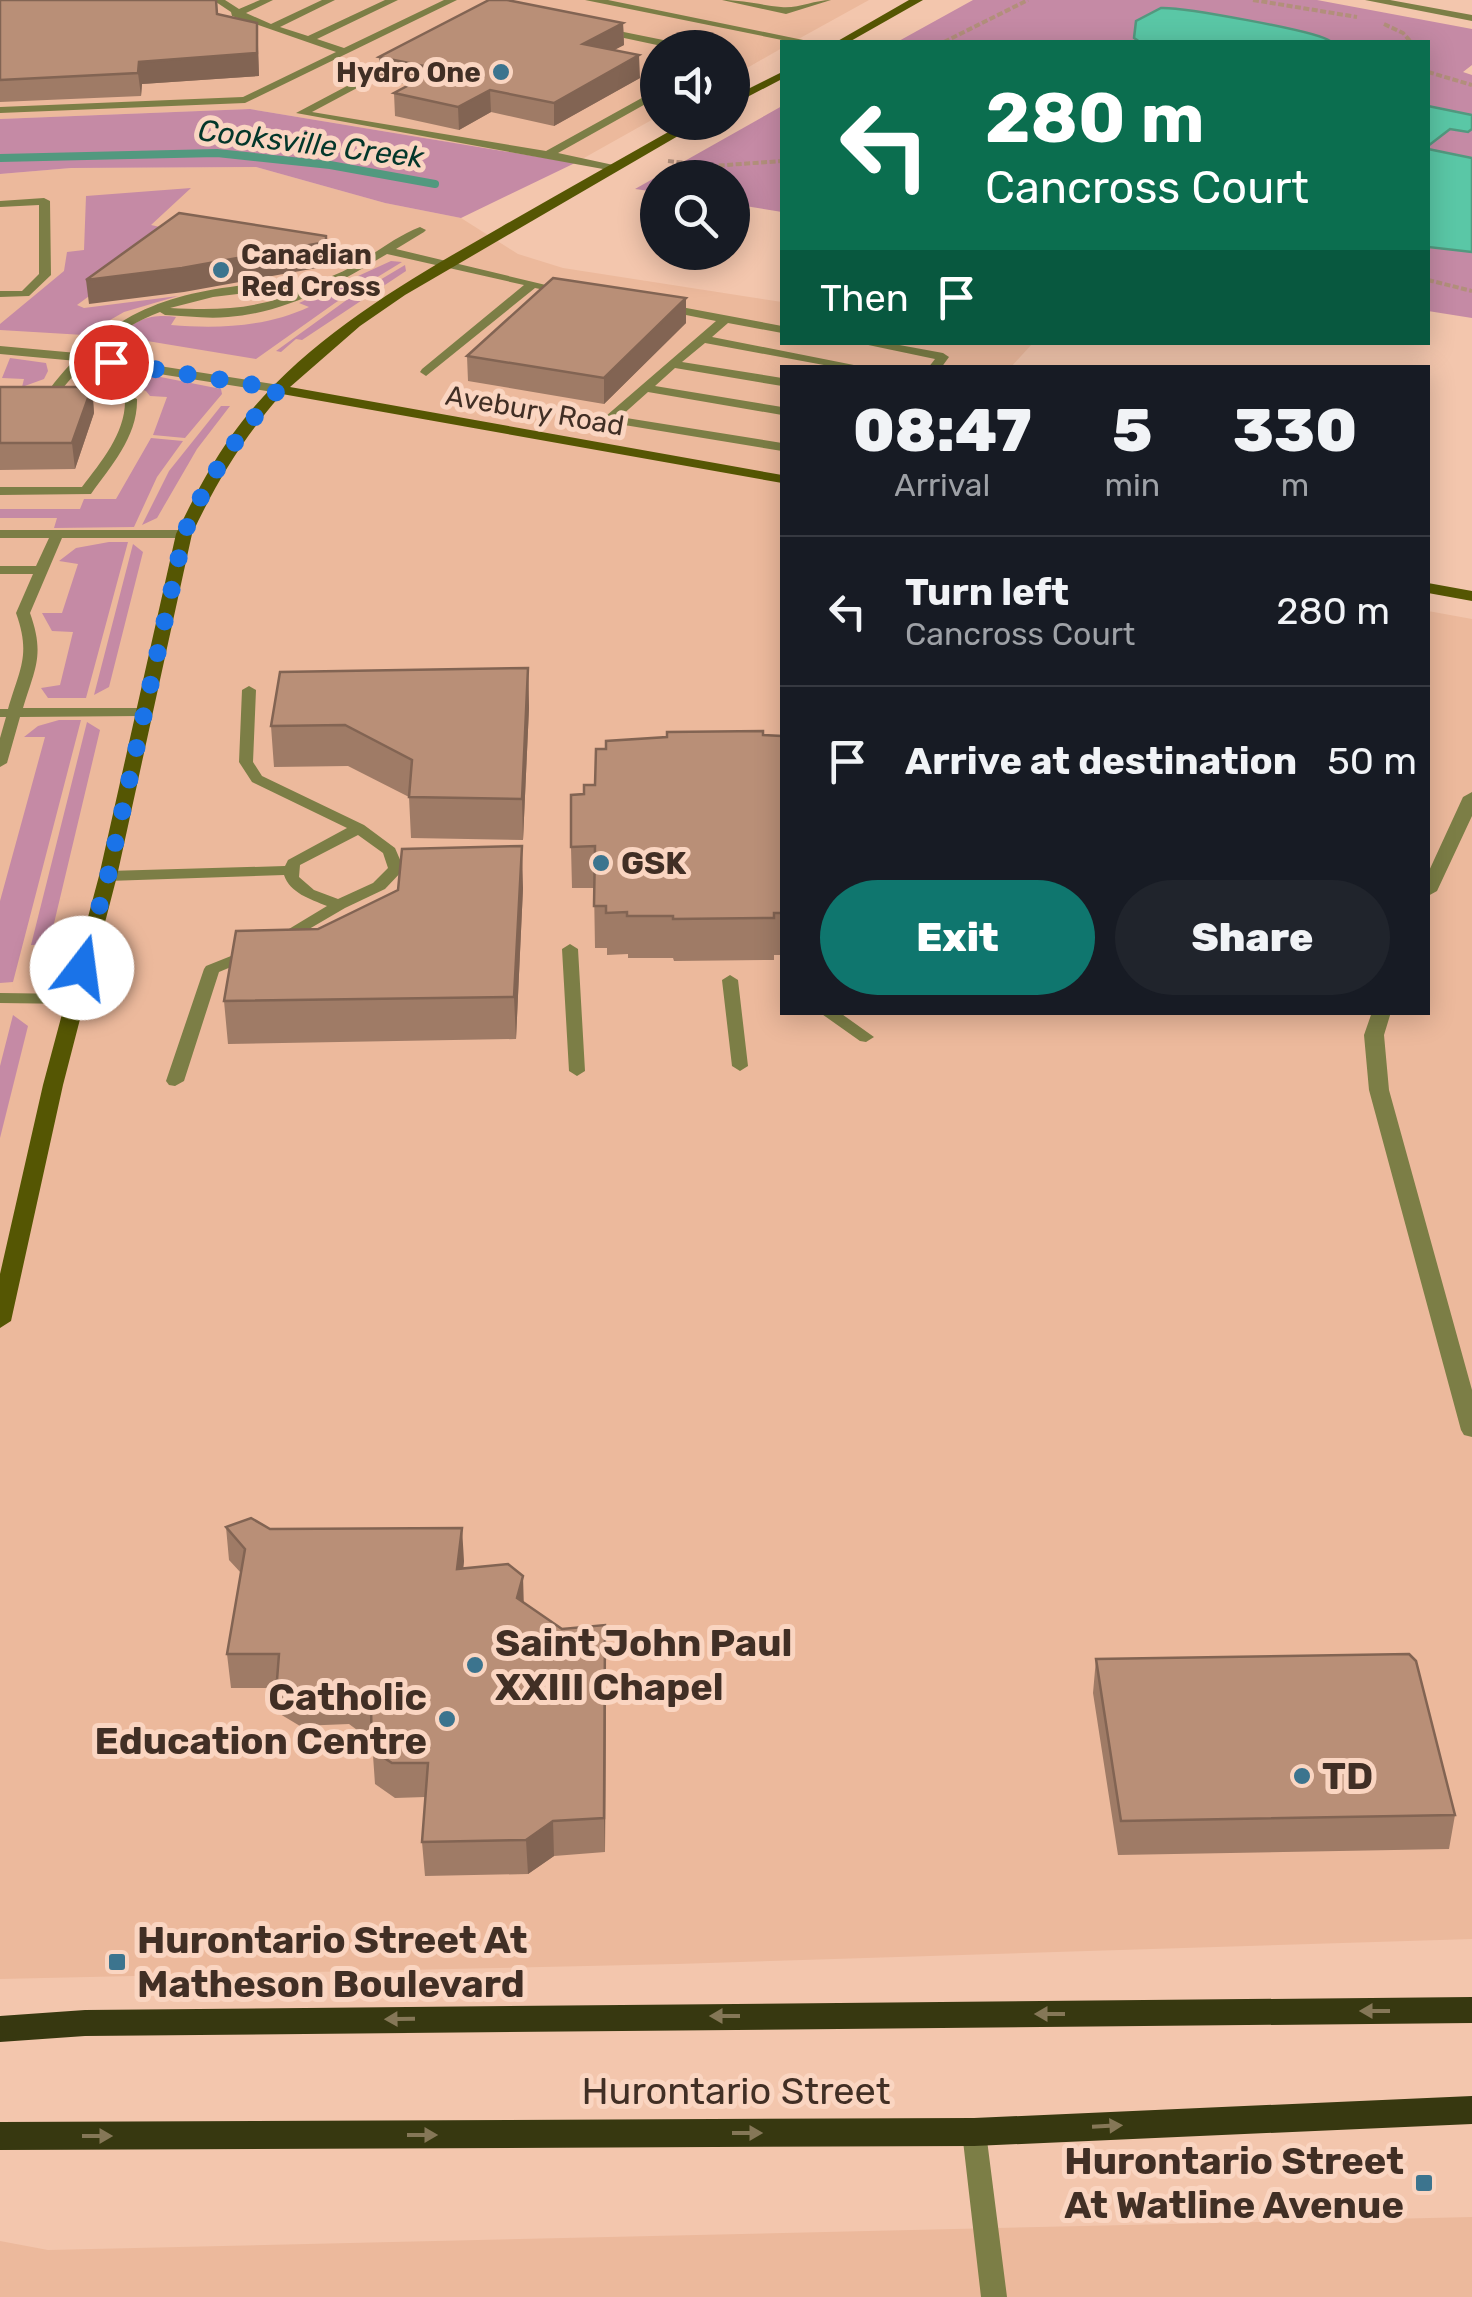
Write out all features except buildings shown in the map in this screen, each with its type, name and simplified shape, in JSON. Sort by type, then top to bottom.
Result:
[{"type":"main road","points":[[0,2029],[85,2023],[1472,2010]]},
{"type":"main road","name":"Hurontario Street","points":[[0,2136],[974,2132],[1472,2110]]},
{"type":"street","points":[[592,0],[798,40]]},
{"type":"street","points":[[846,40],[918,0]]},
{"type":"street","points":[[1371,0],[1472,18]]},
{"type":"street","points":[[750,92],[780,76]]},
{"type":"street","points":[[0,1321],[74,999],[108,876],[184,534],[203,490],[225,455],[279,389],[309,357],[346,327],[444,265],[664,140]]},
{"type":"street","points":[[0,350],[78,357],[279,389]]},
{"type":"street","name":"Avebury Road","points":[[279,389],[780,479]]},
{"type":"street","points":[[1430,588],[1472,596]]},
{"type":"street","points":[[1430,888],[1472,797]]},
{"type":"street","points":[[1381,1015],[1374,1035],[1379,1090],[1472,1430]]},
{"type":"lane","points":[[218,0],[235,14],[345,52]]},
{"type":"lane","points":[[235,14],[268,0]]},
{"type":"lane","points":[[270,28],[330,0]]},
{"type":"lane","points":[[308,40],[393,0]]},
{"type":"lane","points":[[0,110],[244,100],[452,0]]},
{"type":"lane","points":[[727,0],[786,11],[826,0]]},
{"type":"lane","points":[[592,28],[640,38]]},
{"type":"lane","points":[[415,52],[301,114],[614,168]]},
{"type":"lane","points":[[548,154],[640,102]]},
{"type":"lane","points":[[0,204],[44,201],[46,275],[26,294],[0,294]]},
{"type":"lane","points":[[152,310],[238,313],[330,280],[420,230]]},
{"type":"lane","points":[[385,250],[570,292]]},
{"type":"lane","points":[[55,390],[78,357],[106,333],[152,310],[238,290],[330,280]]},
{"type":"lane","points":[[426,372],[531,285]]},
{"type":"lane","points":[[648,306],[780,329]]},
{"type":"lane","points":[[725,319],[610,419],[780,447]]},
{"type":"lane","points":[[704,339],[847,365]]},
{"type":"lane","points":[[877,345],[943,357],[936,365]]},
{"type":"lane","points":[[676,365],[780,382]]},
{"type":"lane","points":[[646,388],[780,411]]},
{"type":"lane","points":[[0,491],[86,491],[120,438],[133,406],[131,399],[115,392],[36,390]]},
{"type":"lane","points":[[0,534],[184,534]]},
{"type":"lane","points":[[0,763],[8,713],[32,652],[32,638],[22,612],[57,534]]},
{"type":"lane","points":[[0,570],[42,570]]},
{"type":"lane","points":[[176,1080],[212,970],[286,938],[379,886],[396,869],[390,850],[359,828],[257,779],[246,762],[249,690]]},
{"type":"lane","points":[[8,713],[142,712]]},
{"type":"lane","points":[[339,905],[308,893],[292,878],[292,863],[359,828]]},
{"type":"lane","points":[[108,876],[292,870]]},
{"type":"lane","points":[[570,949],[577,1072]]},
{"type":"lane","points":[[730,980],[740,1066]]},
{"type":"lane","points":[[0,998],[74,999]]},
{"type":"lane","points":[[832,1015],[866,1037]]},
{"type":"lane","points":[[974,2132],[994,2297]]},
{"type":"path","points":[[948,40],[1028,0]]},
{"type":"path","points":[[1252,0],[1367,18],[1404,33],[1409,40]]},
{"type":"path","points":[[1430,73],[1472,86]]},
{"type":"path","points":[[750,162],[780,161]]},
{"type":"path","points":[[1430,280],[1472,291]]},
{"type":"shaded area","points":[[0,0],[869,0],[797,40],[780,40],[780,49],[750,66],[750,30],[640,30],[640,127],[575,163],[250,109],[0,119]]},
{"type":"shaded area","points":[[973,0],[1317,0],[1472,29],[1472,65],[1463,72],[1472,75],[1472,318],[1430,311],[1430,40],[901,40]]},
{"type":"shaded area","points":[[1161,8],[1194,11],[1301,31],[1328,40],[1137,40],[1136,21]]},
{"type":"shaded area","points":[[1430,106],[1472,115],[1472,129],[1468,132],[1450,129],[1430,144]]},
{"type":"shaded area","points":[[780,107],[780,212],[750,207],[750,160],[686,160],[722,140],[750,140],[750,124]]},
{"type":"shaded area","points":[[250,109],[575,163],[461,218],[385,203],[256,167],[71,168],[0,174],[0,119]]},
{"type":"shaded area","points":[[1430,149],[1472,158],[1472,252],[1430,247]]},
{"type":"shaded area","points":[[256,167],[385,203],[461,218],[518,254],[563,268],[780,302],[780,345],[1031,345],[1013,365],[780,365],[780,1015],[1430,1015],[1430,611],[1472,619],[1472,1939],[677,1964],[0,1979],[0,174],[71,168]]},
{"type":"shaded area","points":[[191,188],[151,225],[182,232],[77,305],[84,308],[178,296],[124,312],[84,335],[0,330],[0,324],[64,271],[67,252],[84,250],[86,196]]},
{"type":"shaded area","points":[[391,261],[402,262],[256,359],[123,337],[132,325],[161,316],[176,317],[171,325],[206,327],[276,319],[309,307],[299,303]]},
{"type":"shaded area","points":[[405,265],[406,271],[302,340],[296,339],[281,352],[276,351],[348,299]]},
{"type":"shaded area","points":[[10,358],[46,363],[48,371],[44,379],[22,387],[24,379],[2,378]]},
{"type":"shaded area","points":[[115,368],[221,389],[222,394],[185,438],[153,435],[167,397],[150,396],[137,388],[82,385],[74,381],[80,374]]},
{"type":"shaded area","points":[[221,406],[230,406],[197,449],[157,518],[142,525],[169,471]]},
{"type":"shaded area","points":[[151,438],[183,441],[157,477],[134,527],[54,528],[57,518],[0,518],[0,509],[80,509],[84,499],[116,499]]},
{"type":"shaded area","points":[[128,542],[86,698],[48,698],[41,688],[60,685],[73,632],[52,631],[42,613],[62,613],[78,564],[59,561],[76,548]]},
{"type":"shaded area","points":[[133,544],[143,552],[109,687],[94,695]]},
{"type":"shaded area","points":[[59,720],[81,720],[13,982],[0,983],[0,901],[45,737],[24,737],[38,726]]},
{"type":"shaded area","points":[[87,722],[100,730],[51,936],[41,936],[39,945],[31,945]]},
{"type":"shaded area","points":[[13,1015],[28,1026],[0,1138],[0,1066]]},
{"type":"shaded area","points":[[1472,2217],[1472,2297],[0,2297],[0,2241],[48,2250]]},
{"type":"waterway","name":"Cooksville Creek","points":[[0,158],[217,153],[330,165],[435,184]]},
{"type":"place","name":"Hydro One","points":[[501,72]]},
{"type":"place","name":"Canadian Red Cross","points":[[221,270]]},
{"type":"place","name":"GSK","points":[[601,863]]},
{"type":"place","name":"Saint John Paul XXIII Chapel","points":[[475,1665]]},
{"type":"place","name":"Catholic Education Centre","points":[[447,1719]]},
{"type":"place","name":"TD","points":[[1302,1776]]},
{"type":"place","name":"Hurontario Street At Matheson Boulevard","points":[[117,1962]]},
{"type":"place","name":"Hurontario Street At Watline Avenue","points":[[1424,2183]]},
{"type":"route","points":[[82,968],[108,876],[184,534],[203,490],[225,455],[279,389],[111,362]]}]
